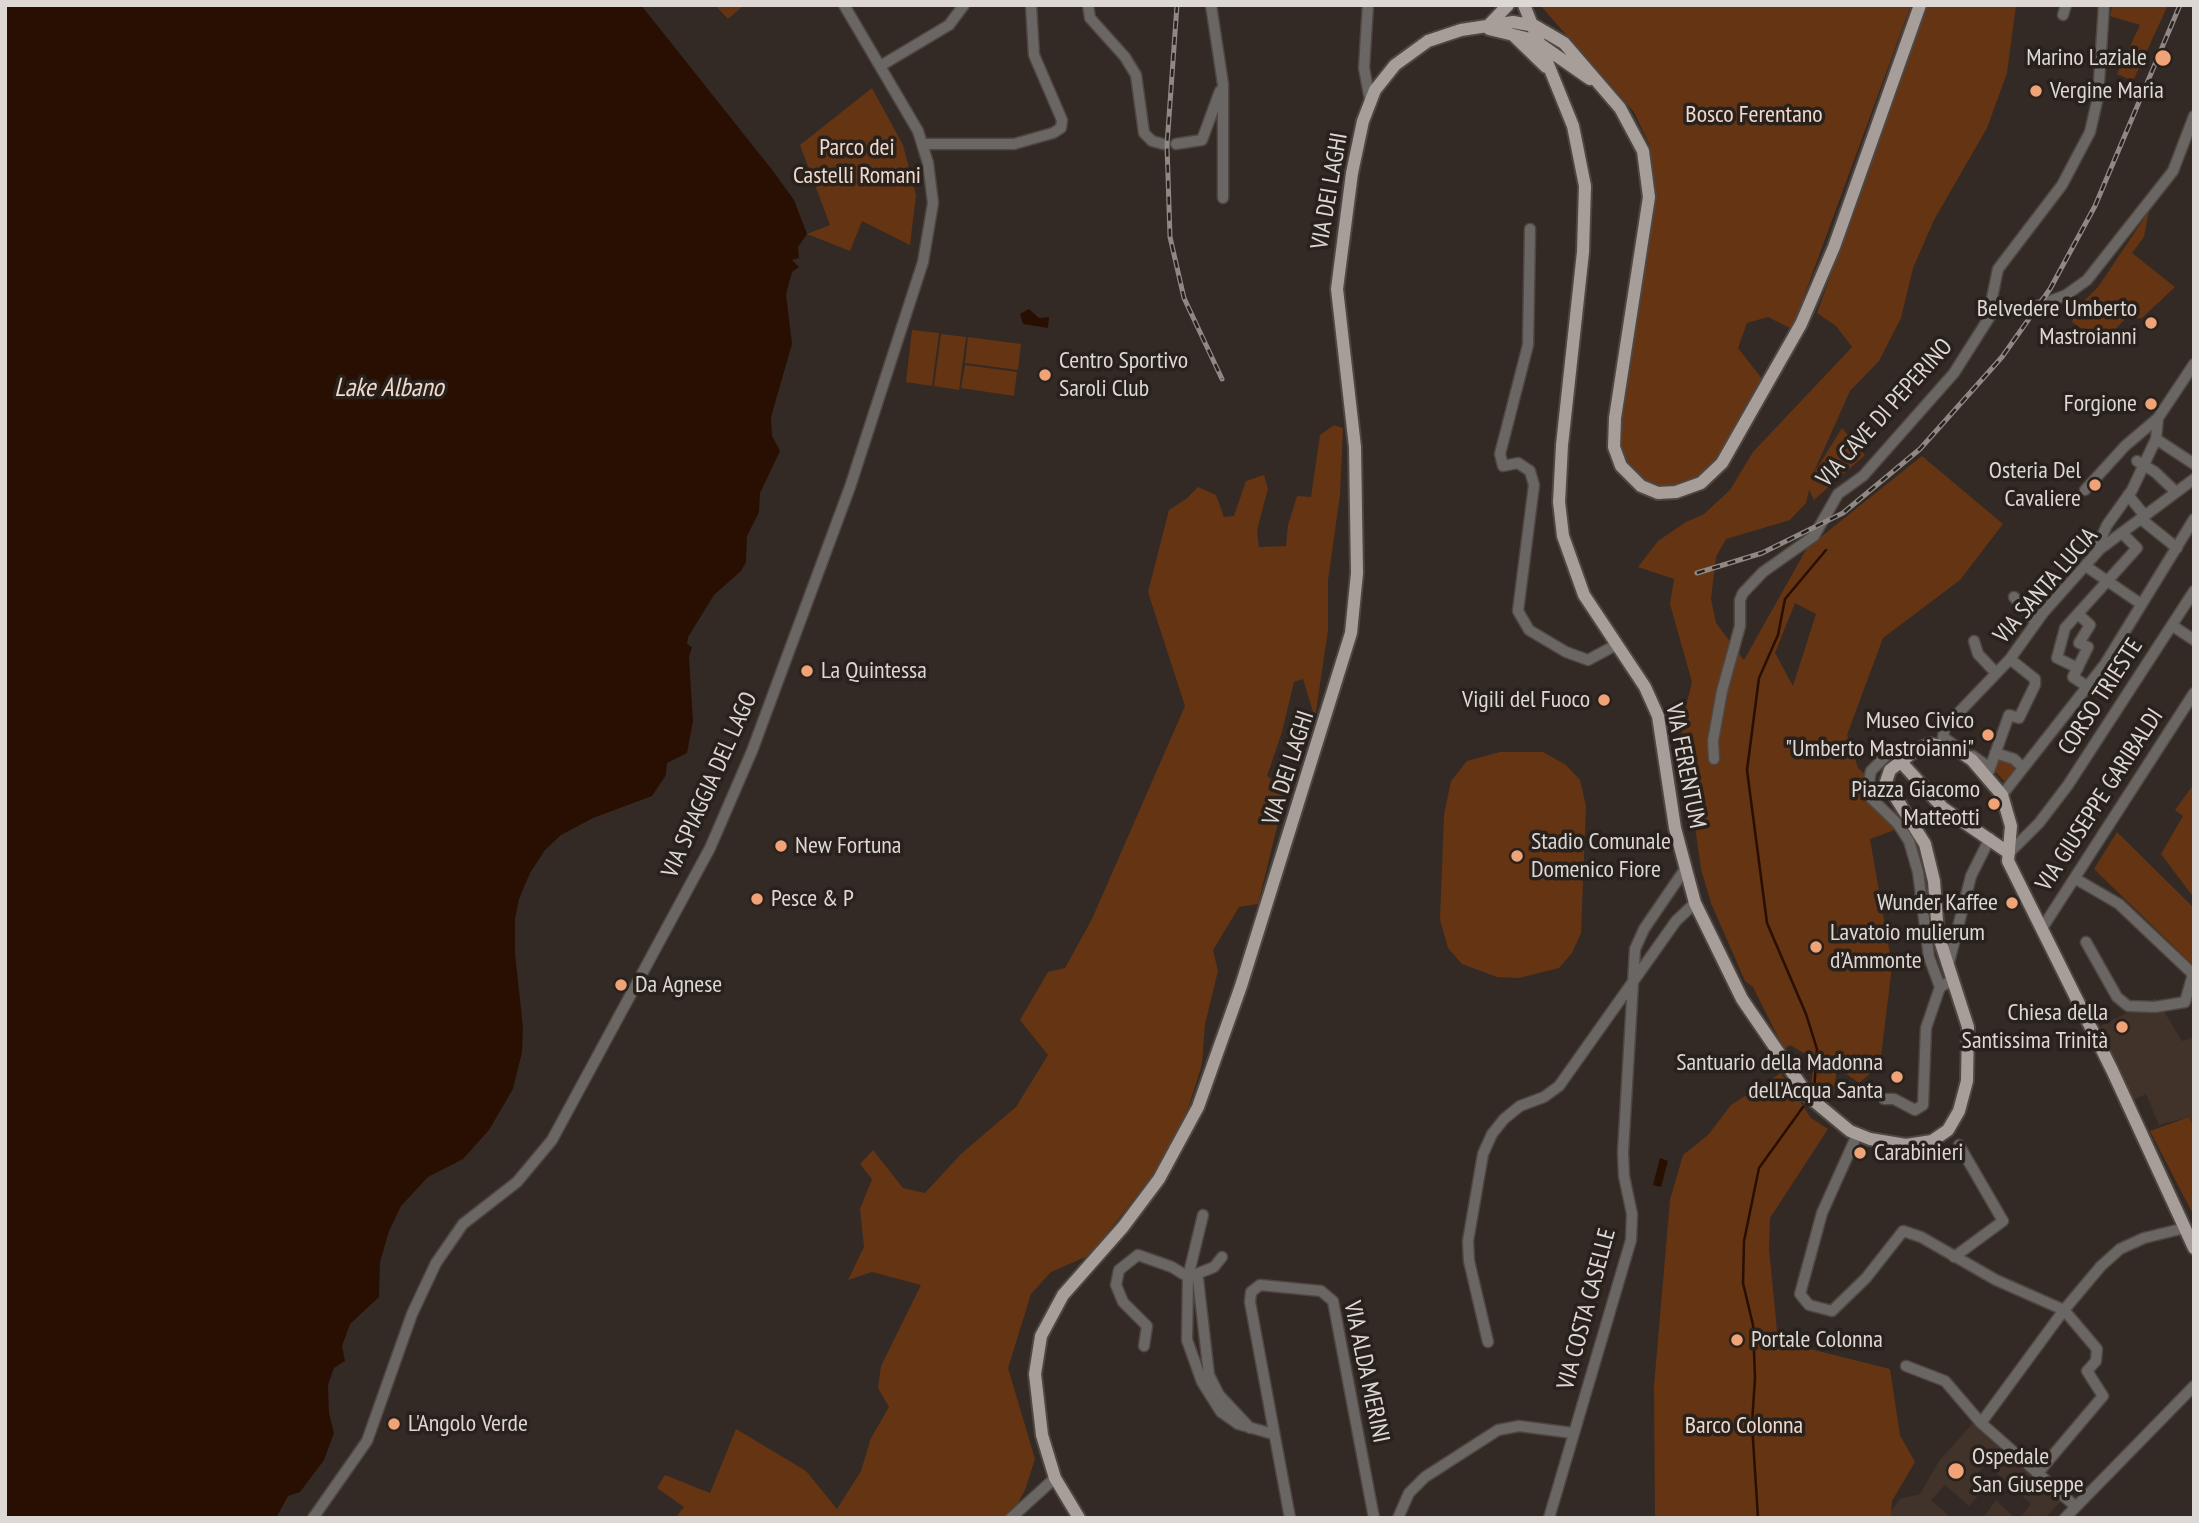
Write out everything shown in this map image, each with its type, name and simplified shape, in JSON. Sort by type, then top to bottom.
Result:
[{"type":"main road","points":[[1483,26],[1508,5]]},
{"type":"main road","name":"VIA FERENTUM","points":[[1524,5],[1542,44],[1580,152],[1586,202],[1563,427],[1560,517],[1569,556],[1580,587],[1645,687],[1658,716],[1675,828],[1695,903],[1748,1009],[1796,1079],[1821,1109],[1857,1135],[1893,1144],[1919,1145],[1937,1139],[1954,1121],[1967,1082],[1970,1049],[1964,1012],[1946,984],[1947,968],[1938,934],[1929,856],[1916,827],[1887,786],[1889,772],[1900,761]]},
{"type":"main road","points":[[1531,5],[1564,43]]},
{"type":"main road","name":"VIA DEI LAGHI","points":[[1079,1518],[1055,1478],[1045,1448],[1038,1405],[1036,1361],[1042,1331],[1063,1296],[1152,1191],[1193,1118],[1237,999],[1349,642],[1357,582],[1355,446],[1337,289],[1352,173],[1370,100],[1384,76],[1418,47],[1445,34],[1513,22],[1535,26],[1564,43],[1609,95],[1641,145],[1649,192],[1615,418],[1614,447],[1621,466],[1639,484],[1654,492],[1676,492],[1698,485],[1718,468],[1796,333],[1834,247],[1920,5]]},
{"type":"main road","name":"VIA DEI LAGHI","points":[[1483,26],[1521,34],[1542,44],[1609,95]]},
{"type":"main road","points":[[1504,31],[1531,50],[1553,74]]},
{"type":"main road","points":[[1561,95],[1563,79],[1580,72]]},
{"type":"main road","points":[[2009,853],[1942,808],[1900,761],[1923,746],[1944,745],[1964,754],[1989,773],[2002,795],[2011,826],[2009,853],[2008,861],[2112,1070],[2194,1248]]},
{"type":"street","name":"VIA SPIAGGIA DEL LAGO","points":[[313,1518],[367,1441],[412,1314],[436,1264],[463,1224],[517,1182],[552,1140],[716,835],[760,729],[850,487],[923,262],[933,203],[923,144],[882,65],[844,5]]},
{"type":"street","points":[[882,65],[949,25],[964,5]]},
{"type":"street","points":[[923,144],[1014,144],[1060,130],[1062,120],[1033,51],[1031,5]]},
{"type":"street","points":[[1088,5],[1090,19],[1125,57],[1136,75],[1144,134],[1163,144]]},
{"type":"street","points":[[1211,5],[1223,84],[1223,198]]},
{"type":"street","points":[[1368,5],[1364,68],[1370,100]]},
{"type":"street","name":"VIA CAVE DI PEPERINO","points":[[1714,759],[1713,741],[1722,691],[1740,626],[1740,600],[1743,593],[1763,572],[1814,536],[1838,494],[1868,471],[1954,373],[1994,310],[1993,287],[2001,263],[2062,185],[2090,132],[2098,97],[2104,5]]},
{"type":"street","points":[[1175,145],[1202,140],[1223,84]]},
{"type":"street","points":[[1994,310],[2007,312],[2040,304],[2077,288],[2173,171],[2194,116]]},
{"type":"street","points":[[1530,229],[1528,345],[1500,454],[1503,466],[1518,463],[1530,471],[1534,485],[1518,611],[1529,630],[1566,652],[1588,660],[1616,645]]},
{"type":"street","points":[[2085,490],[2125,446],[2158,418],[2194,364]]},
{"type":"street","points":[[2100,549],[2098,546],[2107,524],[2128,495],[2141,463],[2156,439],[2158,418]]},
{"type":"street","points":[[2156,439],[2194,464]]},
{"type":"street","points":[[2141,463],[2176,492]]},
{"type":"street","name":"VIA SANTA LUCIA","points":[[1989,773],[1942,734],[2010,659],[2036,622],[2100,549],[2194,479]]},
{"type":"street","points":[[2128,495],[2143,517],[2177,548]]},
{"type":"street","points":[[2002,795],[2088,687],[2194,519]]},
{"type":"street","points":[[2078,668],[2057,658],[2065,628],[2137,548],[2122,533]]},
{"type":"street","points":[[2087,567],[2141,604]]},
{"type":"street","name":"CORSO TRIESTE","points":[[2009,853],[2039,823],[2068,785],[2194,591]]},
{"type":"street","points":[[2014,597],[2036,622]]},
{"type":"street","points":[[2078,614],[2090,625],[2079,643],[2088,647],[2073,677],[2088,687]]},
{"type":"street","points":[[2173,626],[2194,640]]},
{"type":"street","points":[[1974,641],[1978,654],[1996,673]]},
{"type":"street","points":[[1989,773],[2009,715],[2019,719],[2036,682],[2010,659]]},
{"type":"street","name":"VIA GIUSEPPE GARIBALDI","points":[[2041,930],[2079,880],[2194,693]]},
{"type":"street","points":[[1995,753],[2014,759],[2022,767]]},
{"type":"street","points":[[1884,1099],[1894,1099],[1915,1110],[1923,1105],[1926,1028],[1946,984],[1929,957],[1918,870],[1909,841],[1898,824],[1872,799],[1868,788],[1871,771],[1886,755]]},
{"type":"street","points":[[1947,968],[1971,876],[1990,838]]},
{"type":"street","name":"VIA COSTA CASELLE","points":[[1549,1518],[1631,1240],[1632,1214],[1622,1152],[1634,955],[1638,941],[1685,869]]},
{"type":"street","points":[[2079,880],[2119,904],[2193,974],[2185,1002],[2155,1007],[2127,1006],[2117,997],[2086,942]]},
{"type":"street","points":[[1488,1342],[1469,1261],[1468,1241],[1483,1154],[1492,1134],[1504,1119],[1520,1106],[1544,1097],[1559,1086],[1611,1012],[1633,986],[1676,920],[1695,903]]},
{"type":"street","points":[[1796,1079],[1792,1087],[1798,1096]]},
{"type":"street","points":[[1857,1135],[1822,1213],[1800,1294],[1809,1305],[1832,1311],[1866,1278],[1903,1231],[1996,1280],[2064,1310],[2097,1349],[2096,1361],[2087,1371],[2103,1396],[2037,1474]]},
{"type":"street","points":[[1954,1257],[2003,1221],[1959,1145]]},
{"type":"street","points":[[1203,1214],[1186,1335],[1194,1363],[1221,1412],[1232,1421],[1273,1434]]},
{"type":"street","points":[[1981,1423],[2064,1310],[2120,1248],[2144,1238],[2185,1228]]},
{"type":"street","points":[[1144,1346],[1147,1328],[1120,1297],[1116,1285],[1118,1272],[1133,1257],[1142,1256],[1193,1278]]},
{"type":"street","points":[[1193,1278],[1214,1267],[1222,1256]]},
{"type":"street","points":[[1193,1278],[1209,1375],[1219,1395],[1251,1428]]},
{"type":"street","name":"VIA ALDA MERINI","points":[[1290,1518],[1250,1303],[1251,1292],[1256,1286],[1268,1284],[1325,1292],[1335,1307],[1374,1518]]},
{"type":"street","points":[[1906,1366],[1945,1381],[1981,1423],[2075,1506]]},
{"type":"street","points":[[2065,1518],[2194,1386]]},
{"type":"street","points":[[1398,1518],[1409,1493],[1425,1476],[1501,1429],[1519,1426],[1573,1433]]},
{"type":"street","points":[[1011,1518],[1055,1478]]},
{"type":"shaded area","points":[[2156,998],[2182,1041],[2194,1037],[2194,1128],[2189,1117],[2159,1125],[2146,1094],[2133,1100],[2097,1028]]},
{"type":"shaded area","name":"Ospedale San Giuseppe","points":[[1973,1423],[2062,1500],[2045,1518],[2020,1518],[2031,1504],[1986,1464],[1973,1479],[1984,1489],[1969,1506],[1945,1485],[1931,1500],[1951,1518],[1886,1518],[1900,1499],[1920,1494],[1939,1461]]},
{"type":"shaded area","name":"Ospedale San Giuseppe","points":[[1996,1500],[2015,1518],[1983,1518]]},
{"type":"green space","points":[[715,5],[744,5],[728,19]]},
{"type":"green space","name":"Bosco Ferentano","points":[[1540,5],[1911,5],[1792,329],[1768,317],[1747,323],[1738,348],[1763,380],[1724,453],[1710,470],[1689,485],[1647,486],[1626,467],[1618,450],[1618,425],[1652,223],[1655,186],[1650,146],[1634,112]]},
{"type":"green space","points":[[1927,5],[2016,5],[2007,73],[1987,128],[1934,220],[1913,268],[1901,318],[1879,361],[1850,391],[1812,476],[1842,428],[1865,455],[1814,500],[1809,490],[1806,503],[1790,520],[1726,539],[1716,557],[1711,599],[1716,623],[1744,660],[1807,548],[1922,456],[2003,524],[1960,580],[1883,638],[1847,735],[1858,768],[1867,776],[1867,789],[1900,828],[1870,839],[1892,966],[1880,1065],[1859,1083],[1837,1067],[1834,1094],[1826,1101],[1811,1089],[1814,1059],[1790,1045],[1784,1049],[1753,987],[1745,981],[1711,903],[1701,869],[1681,727],[1692,682],[1670,604],[1674,579],[1638,567],[1658,541],[1686,522],[1704,514],[1730,490],[1753,452],[1852,347],[1836,326],[1817,313]],"holes":[[[1795,603],[1816,614],[1793,686],[1775,653]]]},
{"type":"green space","points":[[2112,5],[2168,5],[2133,81],[2117,74],[2140,25],[2110,16]]},
{"type":"green space","name":"Parco dei Castelli Romani","points":[[872,88],[903,145],[916,195],[910,245],[862,221],[850,251],[807,234],[830,225],[800,145]]},
{"type":"green space","points":[[2149,211],[2144,237],[2132,253],[2175,287],[2142,318],[2125,319],[2102,343],[2072,322],[2076,309],[2098,287]]},
{"type":"green space","points":[[912,330],[939,333],[932,386],[906,382]]},
{"type":"green space","points":[[941,334],[966,337],[959,390],[934,386]]},
{"type":"green space","points":[[968,337],[1021,344],[1018,370],[965,363]]},
{"type":"green space","points":[[965,365],[1017,372],[1014,396],[961,388]]},
{"type":"green space","points":[[1334,425],[1343,428],[1340,495],[1328,580],[1328,630],[1315,718],[1303,679],[1294,682],[1282,732],[1267,776],[1286,791],[1258,904],[1239,907],[1213,950],[1218,971],[1205,1024],[1202,1064],[1189,1106],[1166,1158],[1090,1255],[1051,1272],[1031,1294],[1008,1368],[1035,1459],[1025,1490],[1012,1514],[1009,1518],[675,1518],[684,1507],[657,1488],[665,1475],[710,1493],[736,1429],[806,1471],[837,1509],[861,1471],[871,1438],[889,1407],[878,1388],[881,1366],[921,1285],[872,1272],[848,1280],[864,1247],[860,1209],[872,1179],[860,1164],[873,1150],[903,1188],[925,1193],[961,1154],[1016,1107],[1048,1055],[1020,1020],[1048,972],[1065,968],[1092,919],[1185,706],[1148,592],[1169,510],[1198,487],[1216,495],[1224,517],[1234,516],[1246,481],[1264,475],[1268,489],[1257,530],[1259,547],[1286,546],[1288,525],[1297,496],[1311,497],[1320,435]]},
{"type":"green space","points":[[1500,752],[1543,752],[1566,765],[1580,780],[1586,806],[1581,933],[1572,953],[1559,968],[1519,978],[1497,977],[1462,964],[1448,948],[1440,920],[1444,815],[1451,781],[1467,761]]},
{"type":"green space","name":"Piazza Giacomo Matteotti","points":[[1998,756],[2016,765],[2014,773],[2004,781],[1994,770]]},
{"type":"green space","points":[[2194,784],[2194,898],[2161,854],[2183,816],[2175,810]]},
{"type":"green space","points":[[2117,832],[2194,908],[2194,966],[2094,869]]},
{"type":"green space","name":"Barco Colonna","points":[[1781,1073],[1811,1118],[1828,1129],[1770,1218],[1769,1249],[1778,1341],[1890,1369],[1900,1435],[1915,1462],[1892,1501],[1891,1518],[1655,1518],[1654,1386],[1670,1200],[1683,1155],[1708,1135],[1731,1105]]},
{"type":"green space","points":[[2189,1117],[2194,1128],[2194,1216],[2150,1131]]},
{"type":"water","name":"Lake Albano","points":[[5,5],[641,5],[773,171],[794,200],[807,234],[798,247],[799,258],[792,260],[799,267],[792,272],[786,294],[792,344],[771,417],[772,436],[780,451],[760,493],[759,512],[747,536],[746,562],[741,571],[714,595],[688,637],[687,644],[692,647],[689,657],[693,721],[687,753],[667,763],[666,775],[652,796],[593,818],[561,835],[545,850],[530,873],[519,899],[515,919],[515,953],[523,1028],[522,1052],[513,1089],[489,1130],[463,1159],[428,1177],[401,1206],[389,1231],[380,1262],[379,1297],[350,1324],[342,1346],[345,1361],[334,1368],[328,1385],[329,1413],[334,1433],[324,1460],[300,1492],[288,1496],[276,1518],[5,1518]]},
{"type":"water","points":[[1029,309],[1039,318],[1049,317],[1048,328],[1023,324],[1020,314]]},
{"type":"water","points":[[1660,1158],[1668,1161],[1661,1187],[1653,1185]]},
{"type":"waterway","points":[[1814,1091],[1817,1049],[1806,1014],[1767,923],[1747,770],[1759,678],[1778,635],[1785,599],[1826,550]]},
{"type":"waterway","points":[[1758,1518],[1752,1424],[1755,1378],[1753,1325],[1743,1283],[1744,1241],[1759,1168],[1803,1107]]},
{"type":"railway","points":[[1177,5],[1167,145],[1170,237],[1184,298],[1222,379]]},
{"type":"railway","points":[[1697,573],[1762,553],[1843,513],[1920,449],[2002,357],[2050,289],[2095,206],[2180,5]]},
{"type":"place","name":"Marino Laziale","points":[[2163,58]]},
{"type":"place","name":"Vergine Maria","points":[[2036,91]]},
{"type":"place","name":"Belvedere Umberto Mastroianni","points":[[2151,323]]},
{"type":"place","name":"Centro Sportivo Saroli Club","points":[[1045,375]]},
{"type":"place","name":"Forgione","points":[[2151,404]]},
{"type":"place","name":"Osteria Del Cavaliere","points":[[2095,485]]},
{"type":"place","name":"La Quintessa","points":[[807,671]]},
{"type":"place","name":"Vigili del Fuoco","points":[[1604,700]]},
{"type":"place","name":"Museo Civico \"Umberto Mastroianni\"","points":[[1988,735]]},
{"type":"place","name":"Piazza Giacomo Matteotti","points":[[1994,804]]},
{"type":"place","name":"New Fortuna","points":[[781,846]]},
{"type":"place","name":"Stadio Comunale Domenico Fiore","points":[[1517,856]]},
{"type":"place","name":"Pesce & P","points":[[757,899]]},
{"type":"place","name":"Wunder Kaffee","points":[[2012,903]]},
{"type":"place","name":"Lavatoio mulierum d’Ammonte","points":[[1816,947]]},
{"type":"place","name":"Da Agnese","points":[[621,985]]},
{"type":"place","name":"Chiesa della Santissima Trinità","points":[[2122,1027]]},
{"type":"place","name":"Santuario della Madonna dell'Acqua Santa","points":[[1897,1077]]},
{"type":"place","name":"Carabinieri","points":[[1860,1153]]},
{"type":"place","name":"Portale Colonna","points":[[1737,1340]]},
{"type":"place","name":"L'Angolo Verde","points":[[394,1424]]},
{"type":"place","name":"Ospedale San Giuseppe","points":[[1956,1471]]}]
